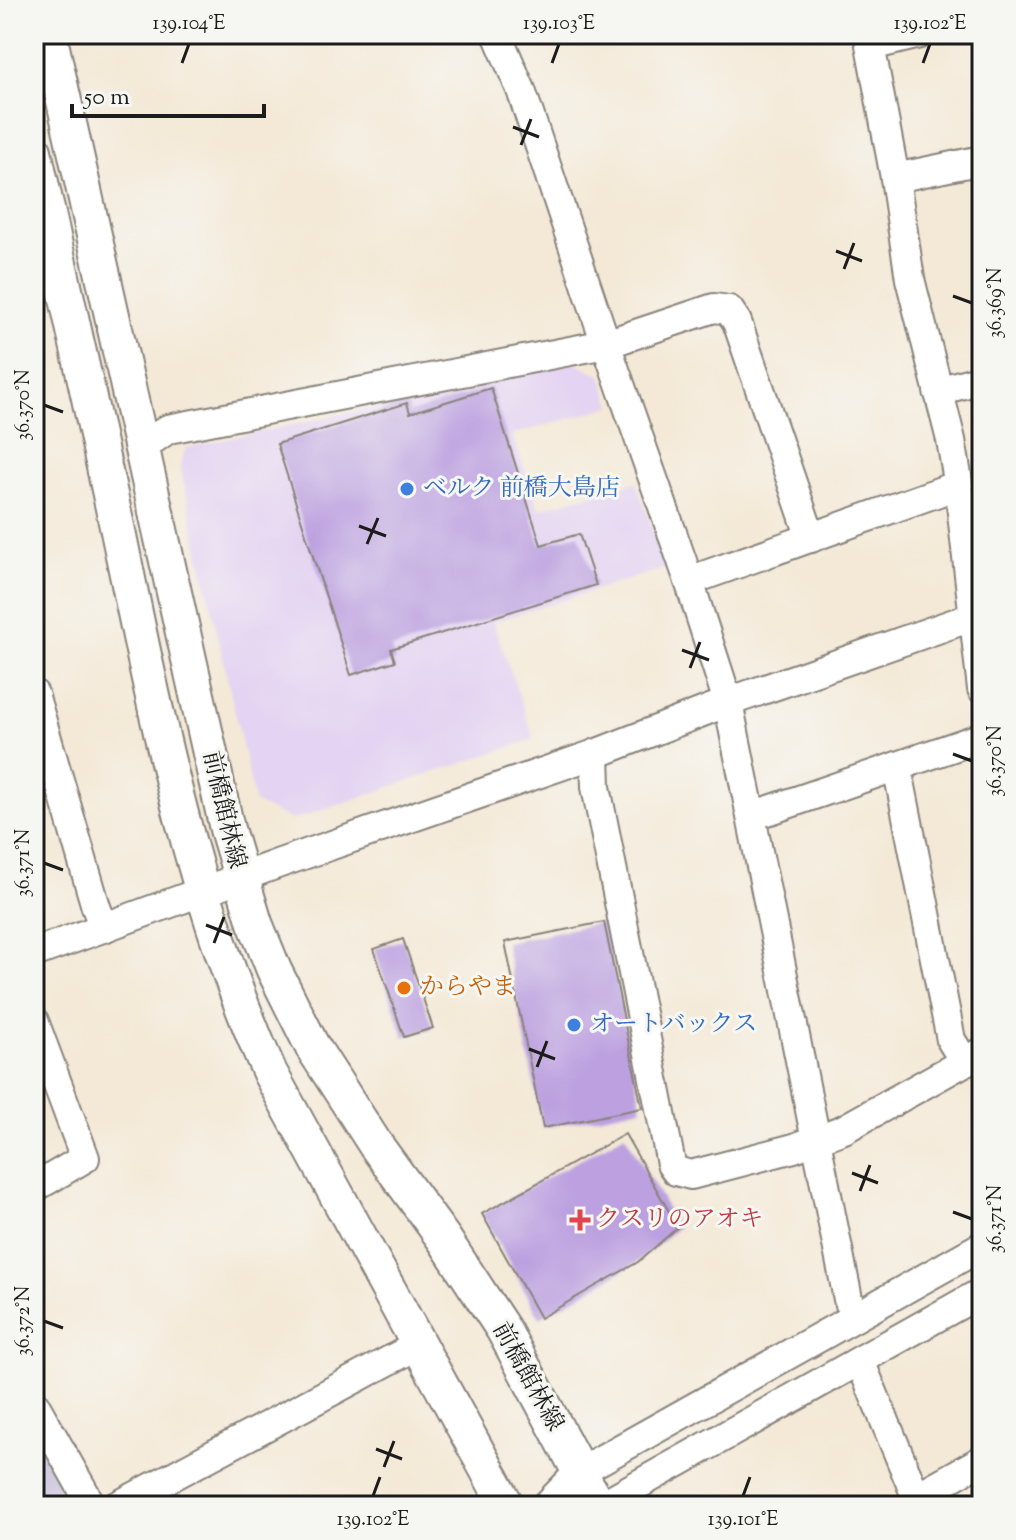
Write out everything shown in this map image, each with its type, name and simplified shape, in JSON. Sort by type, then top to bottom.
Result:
[{"type":"main road","name":"前橋館林線","points":[[49,34],[239,878],[274,970],[312,1046],[375,1144],[444,1239],[503,1329],[599,1506]]},
{"type":"main road","name":"前橋館林線","points":[[34,151],[140,640],[202,892],[270,1073],[507,1506]]},
{"type":"street","points":[[497,34],[521,90],[728,702],[848,1299],[855,1317]]},
{"type":"street","points":[[920,34],[870,40],[910,279],[951,440],[982,689]]},
{"type":"street","points":[[895,178],[982,160]]},
{"type":"street","points":[[141,448],[168,429],[606,344],[714,308],[729,310],[737,322],[811,538]]},
{"type":"street","points":[[938,391],[982,379]]},
{"type":"street","points":[[689,581],[959,487]]},
{"type":"street","points":[[34,953],[595,754],[728,702],[966,619],[974,619]]},
{"type":"street","points":[[34,694],[104,928]]},
{"type":"street","points":[[751,815],[982,737]]},
{"type":"street","points":[[595,754],[596,787],[671,1164],[683,1174],[691,1175],[794,1148],[844,1129],[973,1056],[951,1040],[897,766]]},
{"type":"street","points":[[34,1021],[85,1158],[34,1188]]},
{"type":"street","points":[[546,1506],[579,1472],[982,1246]]},
{"type":"street","points":[[599,1506],[982,1292]]},
{"type":"street","points":[[117,1506],[420,1344]]},
{"type":"street","points":[[860,1361],[918,1501],[982,1460]]},
{"type":"street","points":[[34,1403],[92,1506]]},
{"type":"shaded area","points":[[576,363],[601,375],[612,406],[512,435],[539,509],[636,482],[666,568],[493,622],[534,739],[292,820],[255,803],[180,466],[186,448]]},
{"type":"shaded area","points":[[34,1426],[79,1506],[34,1506]]},
{"type":"building","name":"ベルク 前橋大島店","points":[[491,388],[541,545],[579,534],[596,585],[391,649],[395,661],[351,675],[277,444],[407,403],[410,413]]},
{"type":"building","name":"オートバックス","points":[[604,922],[642,1108],[543,1128],[505,942]]},
{"type":"building","name":"からやま","points":[[403,939],[433,1028],[404,1037],[374,949]]},
{"type":"building","name":"クスリのアオキ","points":[[625,1134],[678,1227],[638,1262],[540,1318],[482,1214]]},
{"type":"place","name":"ベルク 前橋大島店","points":[[407,489]]},
{"type":"place","name":"からやま","points":[[404,988]]},
{"type":"place","name":"オートバックス","points":[[574,1025]]},
{"type":"place","name":"クスリのアオキ","points":[[580,1220]]}]
